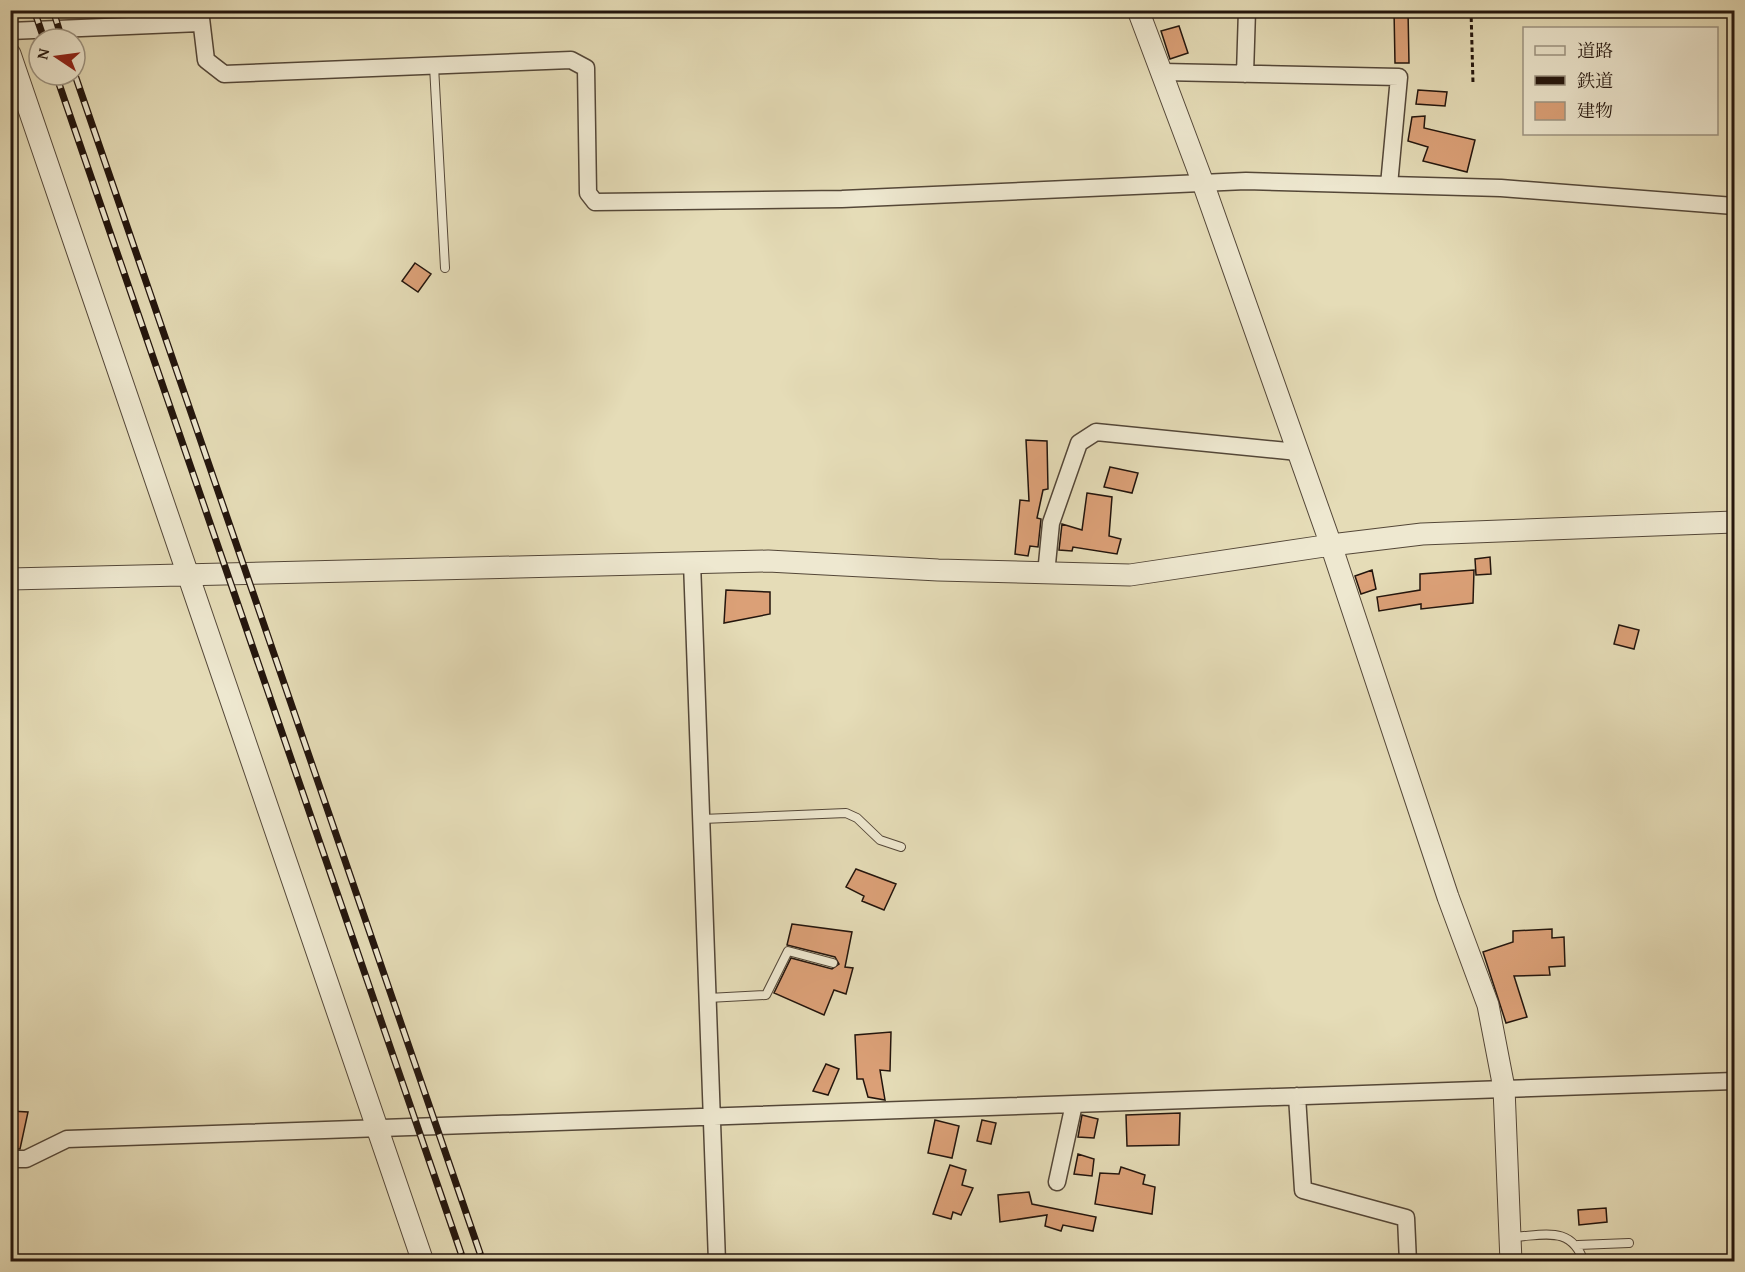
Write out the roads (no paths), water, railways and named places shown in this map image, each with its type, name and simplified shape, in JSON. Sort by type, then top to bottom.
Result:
[{"type":"street","points":[[1138,10],[1203,183],[1331,544],[1448,897],[1488,1005],[1504,1088],[1511,1262]]},
{"type":"street","points":[[1245,74],[1247,10]]},
{"type":"street","points":[[10,31],[200,17],[207,60],[224,74],[572,60],[586,68],[588,193],[595,202],[842,199],[1246,181],[1500,188],[1734,206]]},
{"type":"street","points":[[10,54],[423,1262]]},
{"type":"street","points":[[1161,72],[1399,77],[1389,185]]},
{"type":"street","points":[[1046,574],[1051,523],[1079,443],[1096,432],[1298,452]]},
{"type":"street","points":[[10,579],[768,561],[1046,574],[1130,575],[1331,544],[1422,534],[1734,522]]},
{"type":"street","points":[[692,562],[717,1262]]},
{"type":"street","points":[[10,1159],[26,1159],[67,1139],[1734,1081]]},
{"type":"street","points":[[1297,1096],[1303,1190],[1406,1218],[1408,1262]]},
{"type":"street","points":[[1057,1182],[1074,1104]]},
{"type":"lane","points":[[434,66],[445,268]]},
{"type":"lane","points":[[702,819],[846,813],[857,818],[880,840],[901,847]]},
{"type":"lane","points":[[708,998],[766,995],[788,951],[833,963]]},
{"type":"lane","points":[[1510,1237],[1566,1236],[1578,1245],[1584,1262]]},
{"type":"lane","points":[[1578,1245],[1629,1243]]},
{"type":"railway","points":[[34,10],[40,27]]},
{"type":"railway","points":[[53,10],[58,27]]},
{"type":"railway","points":[[60,87],[464,1262]]},
{"type":"railway","points":[[79,87],[483,1262]]}]
